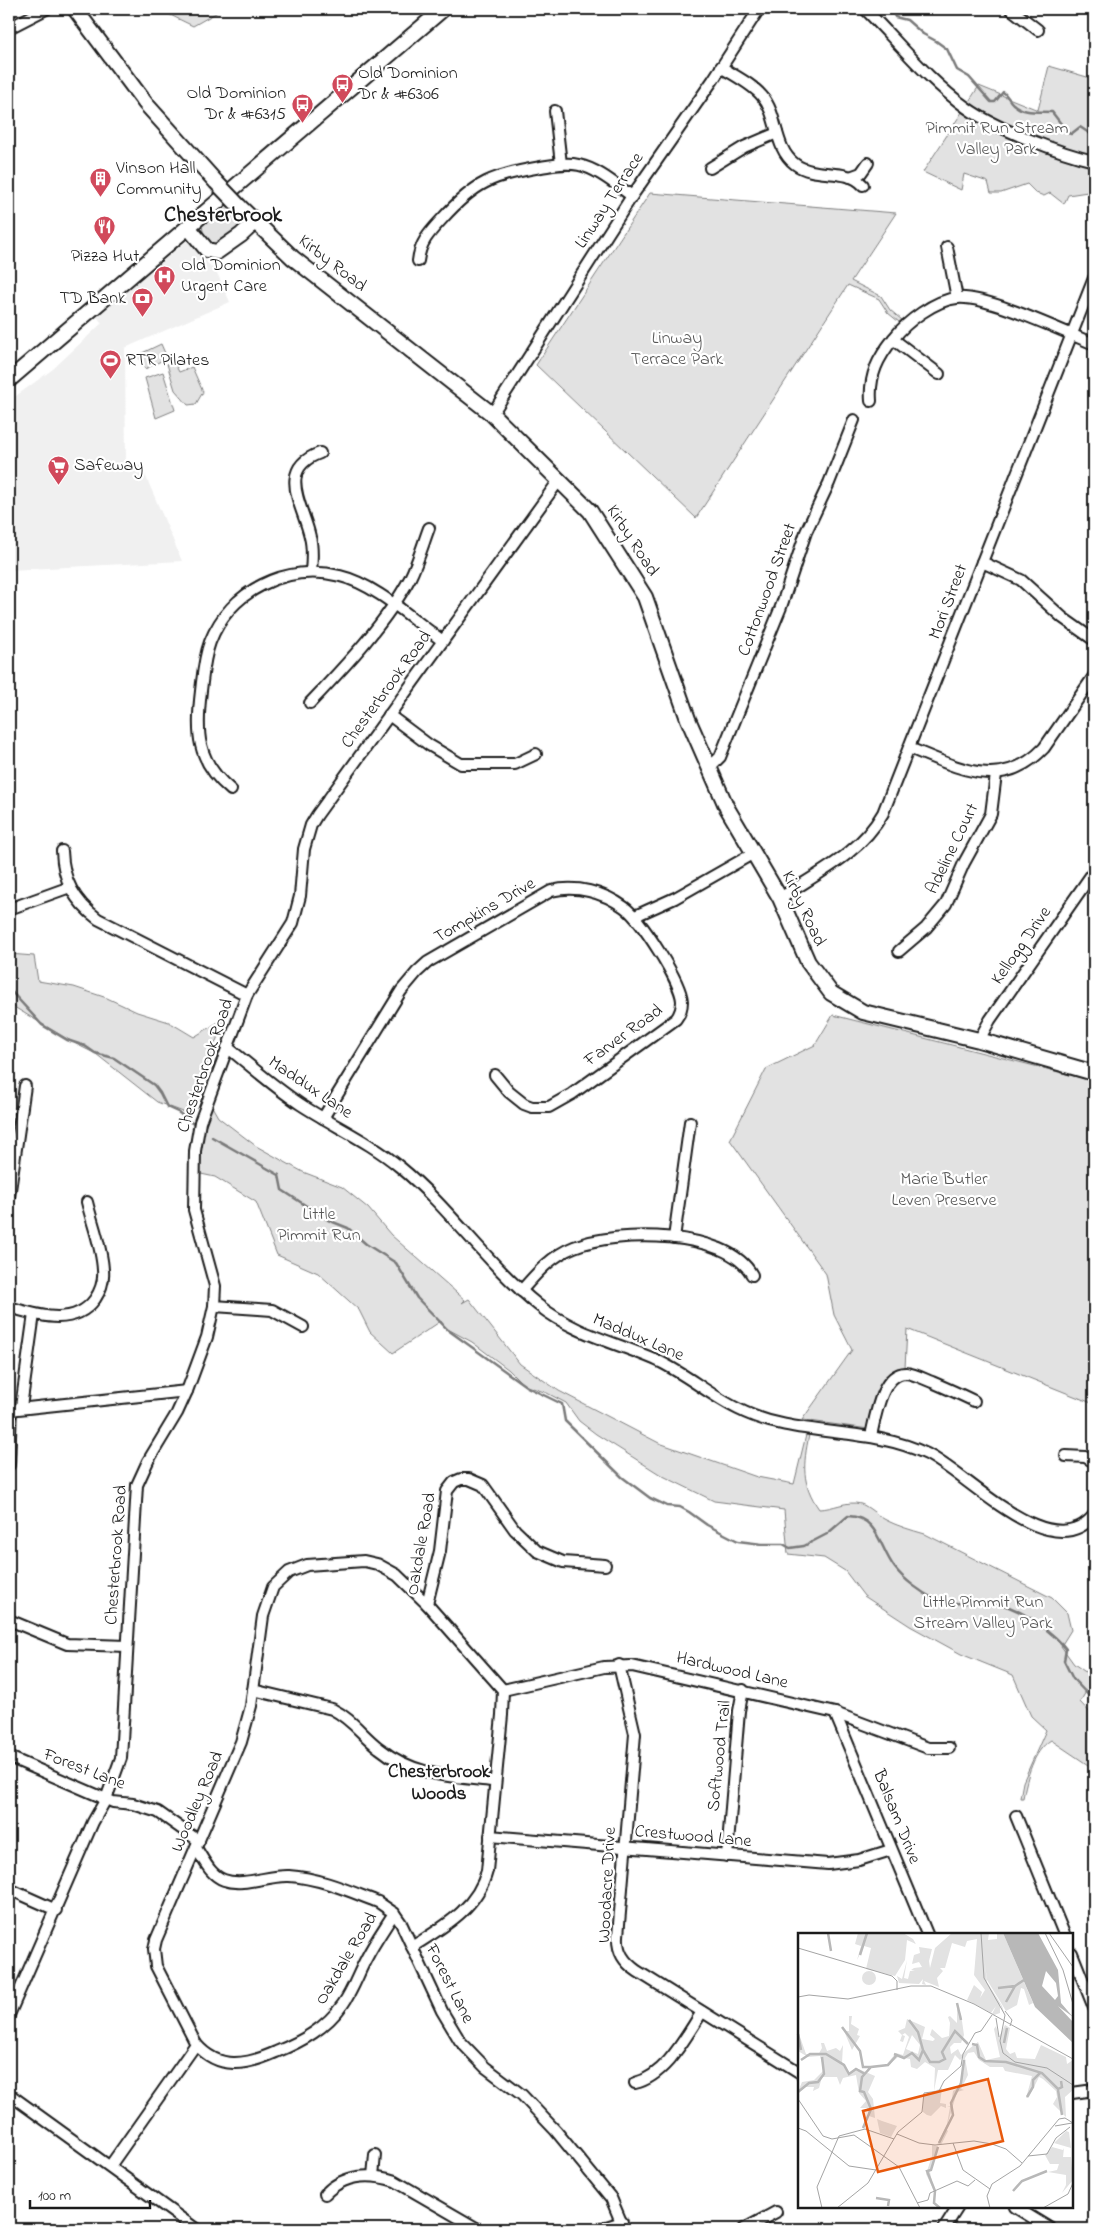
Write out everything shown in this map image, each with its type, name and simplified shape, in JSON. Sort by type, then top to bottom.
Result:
[{"type":"main road","name":"Kirby Road","points":[[75,9],[140,97],[216,182],[255,222],[293,258],[492,414],[560,479],[595,517],[645,597],[688,719],[727,808],[780,898],[808,962],[819,979],[838,999],[863,1012],[876,1016],[979,1040],[1094,1072]]},
{"type":"main road","points":[[9,380],[443,9]]},
{"type":"main road","points":[[188,227],[207,250],[217,252],[241,235],[255,222]]},
{"type":"street","points":[[9,28],[46,9]]},
{"type":"street","name":"Linway Terrace","points":[[492,414],[632,196],[759,9]]},
{"type":"street","points":[[866,9],[942,86],[968,109],[1060,152],[1094,161]]},
{"type":"street","points":[[1012,9],[1038,30]]},
{"type":"street","points":[[721,67],[763,96],[788,157],[804,169],[850,177],[864,185]]},
{"type":"street","points":[[555,111],[561,164]]},
{"type":"street","points":[[710,168],[744,147],[777,133]]},
{"type":"street","points":[[850,177],[861,173],[868,163]]},
{"type":"street","points":[[418,261],[426,237],[467,192],[479,184],[510,173],[571,164],[590,169],[632,196]]},
{"type":"street","points":[[947,247],[957,298]]},
{"type":"street","name":"Mori Street","points":[[780,898],[848,854],[867,838],[883,813],[1094,278]]},
{"type":"street","points":[[871,401],[870,383],[875,368],[893,339],[905,325],[919,315],[957,298],[991,303],[1094,344]]},
{"type":"street","points":[[893,339],[940,374]]},
{"type":"street","name":"Cottonwood Street","points":[[709,768],[720,757],[781,607],[806,532],[829,483],[854,420]]},
{"type":"street","points":[[311,572],[311,539],[297,501],[296,478],[307,459],[320,453]]},
{"type":"street","name":"Chesterbrook Road","points":[[10,2009],[56,1910],[93,1822],[106,1799],[114,1779],[122,1747],[138,1485],[148,1461],[187,1391],[207,1337],[214,1306],[215,1286],[194,1210],[193,1176],[198,1132],[226,1047],[247,994],[293,923],[300,896],[304,849],[311,825],[560,479]]},
{"type":"street","points":[[310,703],[358,650],[410,578],[429,528]]},
{"type":"street","points":[[982,562],[1021,580],[1063,618],[1094,640]]},
{"type":"street","points":[[231,790],[209,765],[198,737],[204,661],[210,641],[225,615],[251,591],[284,576],[311,572],[334,575],[355,581],[392,604],[443,641]]},
{"type":"street","points":[[909,748],[965,770],[996,774],[1016,768],[1036,757],[1094,676]]},
{"type":"street","points":[[390,715],[429,745],[461,764],[515,764],[536,754]]},
{"type":"street","name":"Adeline Court","points":[[899,951],[926,928],[946,904],[964,863],[990,814],[996,774]]},
{"type":"street","points":[[62,851],[64,870],[70,887],[80,903],[98,919],[247,994]]},
{"type":"street","points":[[635,916],[675,898],[754,853]]},
{"type":"street","name":"Kellogg Drive","points":[[979,1040],[1094,871]]},
{"type":"street","points":[[9,909],[70,887]]},
{"type":"street","name":"Tompkins Drive","points":[[323,1118],[402,991],[428,962],[540,896],[563,889],[574,888],[598,894],[619,904],[635,916]]},
{"type":"street","name":"Farver Road","points":[[495,1075],[509,1092],[524,1104],[532,1107],[549,1107],[572,1094],[676,1019],[682,1008],[681,994],[645,928],[635,916]]},
{"type":"street","name":"Maddux Lane","points":[[226,1047],[288,1095],[403,1169],[521,1291],[556,1318],[576,1329],[672,1368],[721,1400],[746,1413],[790,1426],[871,1436],[898,1443],[928,1455],[1001,1506],[1045,1530],[1062,1533],[1073,1530],[1084,1526],[1094,1515]]},
{"type":"street","points":[[9,1197],[25,1086]]},
{"type":"street","points":[[674,1238],[690,1122]]},
{"type":"street","points":[[9,1307],[34,1314],[68,1317],[85,1309],[98,1295],[104,1277],[103,1268],[87,1202]]},
{"type":"street","points":[[521,1291],[548,1263],[572,1248],[606,1238],[632,1236],[674,1238],[704,1244],[738,1258],[752,1275]]},
{"type":"street","points":[[214,1306],[272,1310],[303,1327]]},
{"type":"street","points":[[9,1465],[14,1409],[34,1314]]},
{"type":"street","points":[[871,1436],[879,1402],[884,1391],[894,1377],[900,1374],[918,1376],[974,1401]]},
{"type":"street","points":[[14,1409],[187,1391]]},
{"type":"street","points":[[1066,1456],[1085,1457],[1094,1462]]},
{"type":"street","name":"Oakdale Road","points":[[503,1690],[427,1604],[440,1551],[447,1491],[454,1482],[469,1479],[483,1484],[515,1530],[537,1551],[563,1562],[606,1565]]},
{"type":"street","name":"Woodley Road","points":[[196,2044],[156,1966],[154,1949],[156,1940],[241,1742],[253,1690],[263,1616],[268,1595],[281,1578],[297,1568],[343,1561],[364,1561],[377,1564],[397,1575],[427,1604]]},
{"type":"street","points":[[9,1620],[67,1644],[127,1646]]},
{"type":"street","name":"Hardwood Lane","points":[[503,1690],[619,1665],[648,1668],[835,1713],[923,1747],[932,1749],[949,1748]]},
{"type":"street","name":"Woodacre Drive","points":[[619,1665],[635,1734],[618,1936],[620,1951],[632,1968],[798,2071]]},
{"type":"street","points":[[253,1690],[332,1709],[343,1714],[387,1755],[415,1770],[446,1777],[494,1781]]},
{"type":"street","points":[[412,1948],[463,1912],[479,1894],[487,1870],[503,1690]]},
{"type":"street","name":"Softwood Trail","points":[[727,1856],[739,1711],[743,1690]]},
{"type":"street","name":"Balsam Drive","points":[[835,1713],[926,1933]]},
{"type":"street","name":"Forest Lane","points":[[9,1757],[106,1799],[146,1807],[158,1812],[198,1845],[212,1872],[225,1880],[244,1881],[276,1876],[308,1878],[378,1902],[394,1914],[401,1923],[442,2011],[460,2041],[485,2067],[522,2095],[556,2131],[611,2198],[623,2225]]},
{"type":"street","points":[[1016,1816],[1064,1933]]},
{"type":"street","name":"Crestwood Lane","points":[[490,1836],[727,1856],[839,1863],[859,1860],[892,1850]]},
{"type":"street","points":[[9,1889],[56,1910]]},
{"type":"street","name":"Oakdale Road","points":[[196,2044],[210,2057],[220,2061],[241,2064],[255,2061],[309,2037],[323,2026],[343,2004],[375,1943],[394,1914]]},
{"type":"street","points":[[1073,1956],[1094,2008]]},
{"type":"street","points":[[636,2084],[647,2080],[656,2072],[681,2043],[702,2012]]},
{"type":"street","points":[[110,2166],[196,2044]]},
{"type":"street","points":[[1073,2093],[1094,2090]]},
{"type":"street","points":[[9,2094],[196,2229]]},
{"type":"street","points":[[373,2176],[375,2155]]},
{"type":"street","points":[[325,2194],[346,2179],[373,2176],[395,2181],[478,2229]]},
{"type":"street","points":[[944,2229],[957,2208]]},
{"type":"street","points":[[1017,2208],[1051,2229]]},
{"type":"street","points":[[744,2229],[776,2212]]},
{"type":"street","points":[[600,2229],[623,2225]]},
{"type":"shaded area","points":[[188,240],[218,275],[230,302],[125,348],[126,467],[141,465],[182,561],[10,570],[9,401],[53,369],[102,323],[97,317]]},
{"type":"green space","points":[[158,9],[223,9],[193,26]]},
{"type":"green space","name":"Pimmit Run Stream Valley Park","points":[[1049,66],[1094,79],[1094,191],[1068,195],[1064,204],[1050,193],[1044,196],[1036,193],[1027,184],[1001,193],[991,193],[988,182],[964,174],[961,190],[923,172],[979,86],[1038,110]]},
{"type":"green space","name":"Linway Terrace Park","points":[[650,193],[896,213],[851,281],[881,296],[890,310],[902,320],[899,322],[888,313],[879,299],[848,285],[696,518],[536,365]]},
{"type":"green space","points":[[225,202],[235,214],[237,224],[240,227],[220,245],[212,246],[206,238],[202,227],[207,218]]},
{"type":"green space","points":[[161,344],[167,358],[145,369],[138,355]]},
{"type":"green space","points":[[174,362],[179,372],[192,367],[203,392],[196,404],[188,405],[175,390],[167,364]]},
{"type":"green space","points":[[163,372],[175,410],[156,418],[145,378]]},
{"type":"green space","points":[[9,954],[34,956],[38,981],[74,987],[107,998],[137,1012],[169,1022],[194,1037],[225,1018],[201,1080],[191,1115],[157,1102],[96,1054],[14,1007],[9,1002]]},
{"type":"green space","name":"Marie Butler Leven Preserve","points":[[833,1015],[1094,1081],[1094,1404],[907,1329],[905,1368],[887,1381],[878,1393],[869,1429],[802,1420],[852,1350],[834,1315],[826,1274],[730,1140],[766,1069],[815,1045]]},
{"type":"green space","name":"Little Pimmit Run Stream Valley Park","points":[[210,1103],[218,1117],[256,1146],[303,1172],[342,1187],[368,1208],[391,1235],[465,1300],[462,1303],[469,1299],[520,1364],[559,1391],[659,1443],[757,1477],[794,1484],[806,1435],[809,1435],[805,1456],[806,1482],[813,1500],[819,1509],[850,1503],[861,1504],[889,1521],[925,1534],[1052,1598],[1067,1613],[1071,1630],[1061,1646],[1074,1664],[1094,1678],[1080,1702],[1094,1717],[1094,1769],[1051,1740],[1035,1758],[1023,1798],[1020,1798],[1023,1782],[1046,1730],[1031,1716],[1013,1675],[961,1654],[910,1626],[864,1596],[845,1571],[824,1558],[788,1554],[784,1510],[714,1501],[661,1475],[596,1434],[579,1421],[566,1403],[547,1393],[524,1385],[509,1370],[472,1342],[446,1328],[441,1321],[393,1353],[370,1332],[359,1310],[318,1273],[277,1255],[256,1202],[215,1177],[201,1174],[201,1138],[204,1120]]},
{"type":"waterway","points":[[891,9],[895,17],[907,20],[923,34],[947,49],[957,70],[969,77],[991,102],[995,102],[1003,92],[1017,107],[1031,111],[1052,112],[1068,133],[1071,134],[1080,127],[1092,135],[1094,147]]},
{"type":"waterway","name":"Little Pimmit Run","points":[[9,989],[42,1025],[67,1040],[85,1046],[95,1053],[114,1058],[154,1085],[167,1107],[178,1112],[192,1123]]},
{"type":"waterway","name":"Little Pimmit Run","points":[[212,1137],[279,1175],[282,1190],[328,1220],[348,1228],[366,1244],[396,1263],[417,1298],[448,1330],[527,1387],[562,1404],[565,1421],[622,1477],[650,1498],[667,1506],[680,1507],[707,1525],[738,1541],[783,1544],[790,1548],[804,1546],[827,1534],[848,1516],[858,1518],[872,1528],[890,1560],[903,1577],[934,1599],[958,1603],[999,1604],[1024,1614],[1048,1631],[1066,1649],[1064,1661],[1073,1679],[1094,1701]]},
{"type":"place","name":"Old Dominion Dr & #6306","points":[[342,103]]},
{"type":"place","name":"Old Dominion Dr & #6315","points":[[302,123]]},
{"type":"place","name":"Vinson Hall Community","points":[[100,198]]},
{"type":"place","name":"Pizza Hut","points":[[105,246]]},
{"type":"place","name":"Old Dominion Urgent Care","points":[[165,295]]},
{"type":"place","name":"TD Bank","points":[[142,318]]},
{"type":"place","name":"RTR Pilates","points":[[110,380]]},
{"type":"place","name":"Safeway","points":[[58,485]]},
{"type":"district","name":"Chesterbrook","points":[[223,216]]},
{"type":"district","name":"Chesterbrook Woods","points":[[439,1783]]}]
